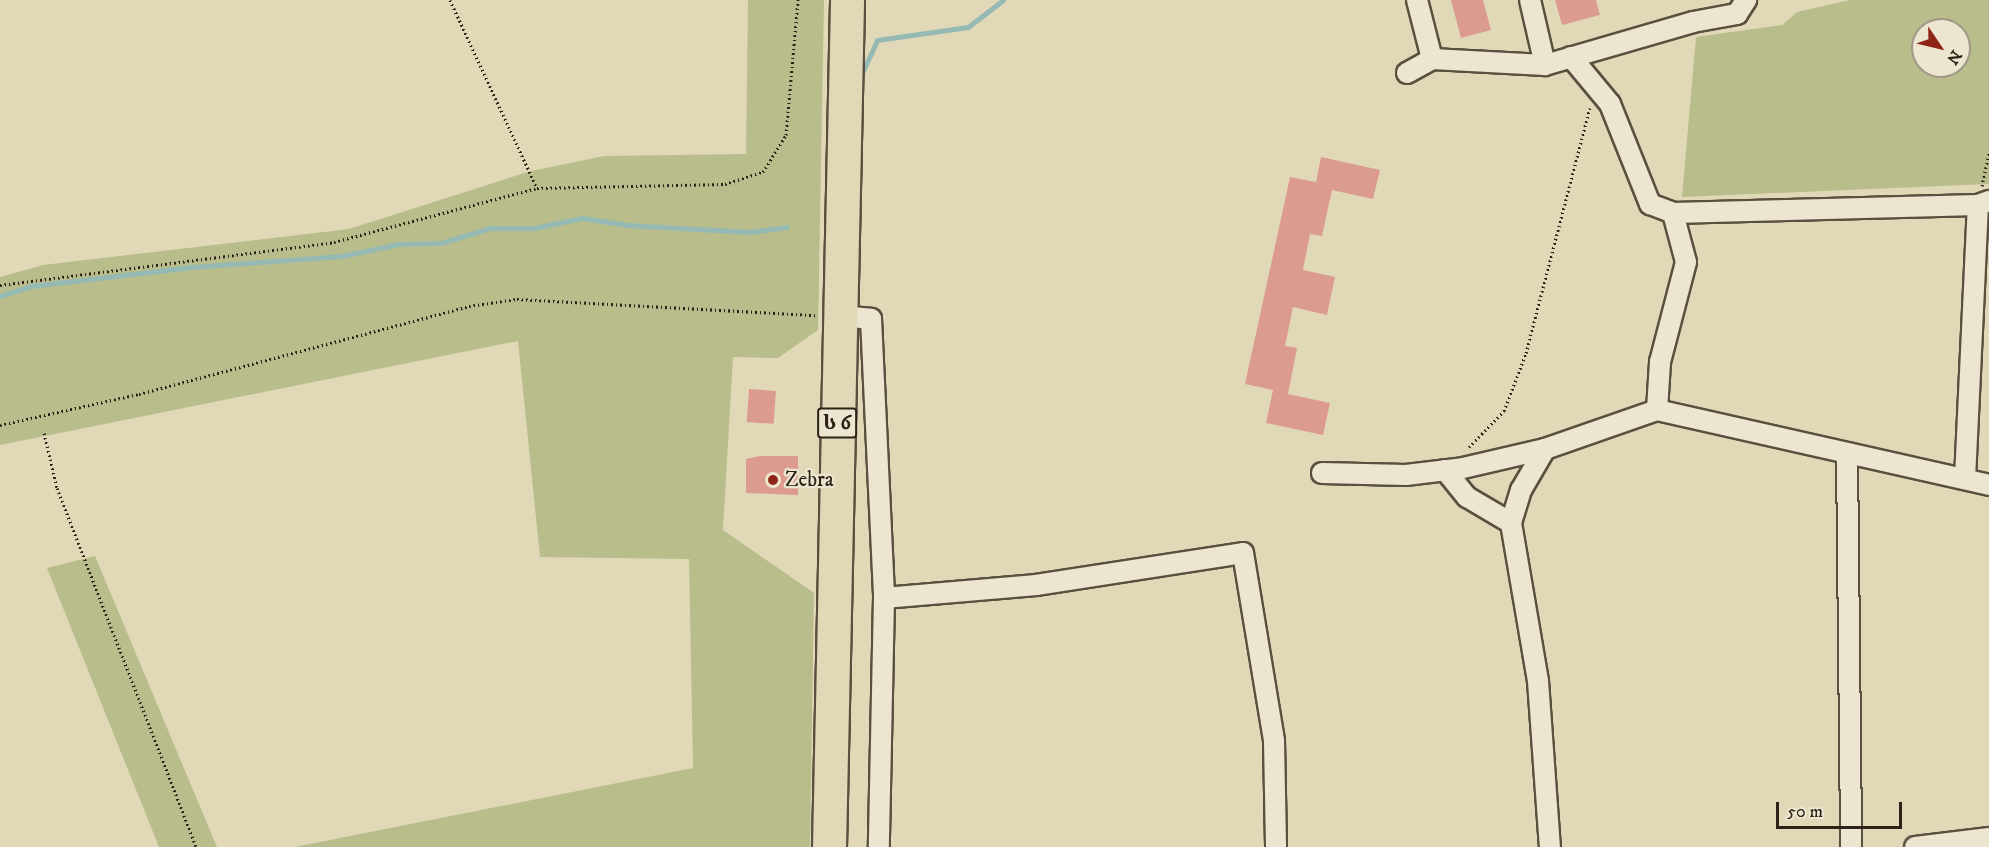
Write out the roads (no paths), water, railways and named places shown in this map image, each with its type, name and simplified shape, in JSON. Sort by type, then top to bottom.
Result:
[{"type":"highway","name":"ს 6","points":[[829,847],[847,0]]},
{"type":"street","points":[[1417,0],[1431,59]]},
{"type":"street","points":[[1530,0],[1545,64]]},
{"type":"street","points":[[1407,73],[1431,59],[1545,64],[1693,22],[1737,14],[1746,0]]},
{"type":"street","points":[[1571,57],[1610,104],[1650,204],[1673,213],[1984,203],[1965,479]]},
{"type":"street","points":[[1657,410],[1660,362],[1686,262],[1673,213]]},
{"type":"street","points":[[839,316],[872,320],[884,598],[879,847]]},
{"type":"street","points":[[1322,473],[1406,475],[1445,470],[1545,449],[1657,410],[1989,485]]},
{"type":"street","points":[[1545,449],[1521,490],[1511,523],[1538,681],[1550,847]]},
{"type":"street","points":[[1848,453],[1851,847]]},
{"type":"street","points":[[1445,470],[1467,497],[1511,523]]},
{"type":"street","points":[[884,598],[1036,585],[1243,553],[1274,741],[1276,847]]},
{"type":"street","points":[[1915,847],[1989,838]]},
{"type":"waterway","points":[[861,75],[877,40],[968,27],[1003,0]]},
{"type":"waterway","points":[[0,296],[31,286],[192,267],[342,256],[399,244],[441,243],[490,228],[534,228],[582,218],[627,225],[751,232],[787,227]]},
{"type":"place","name":"Zebra","points":[[773,480]]}]
